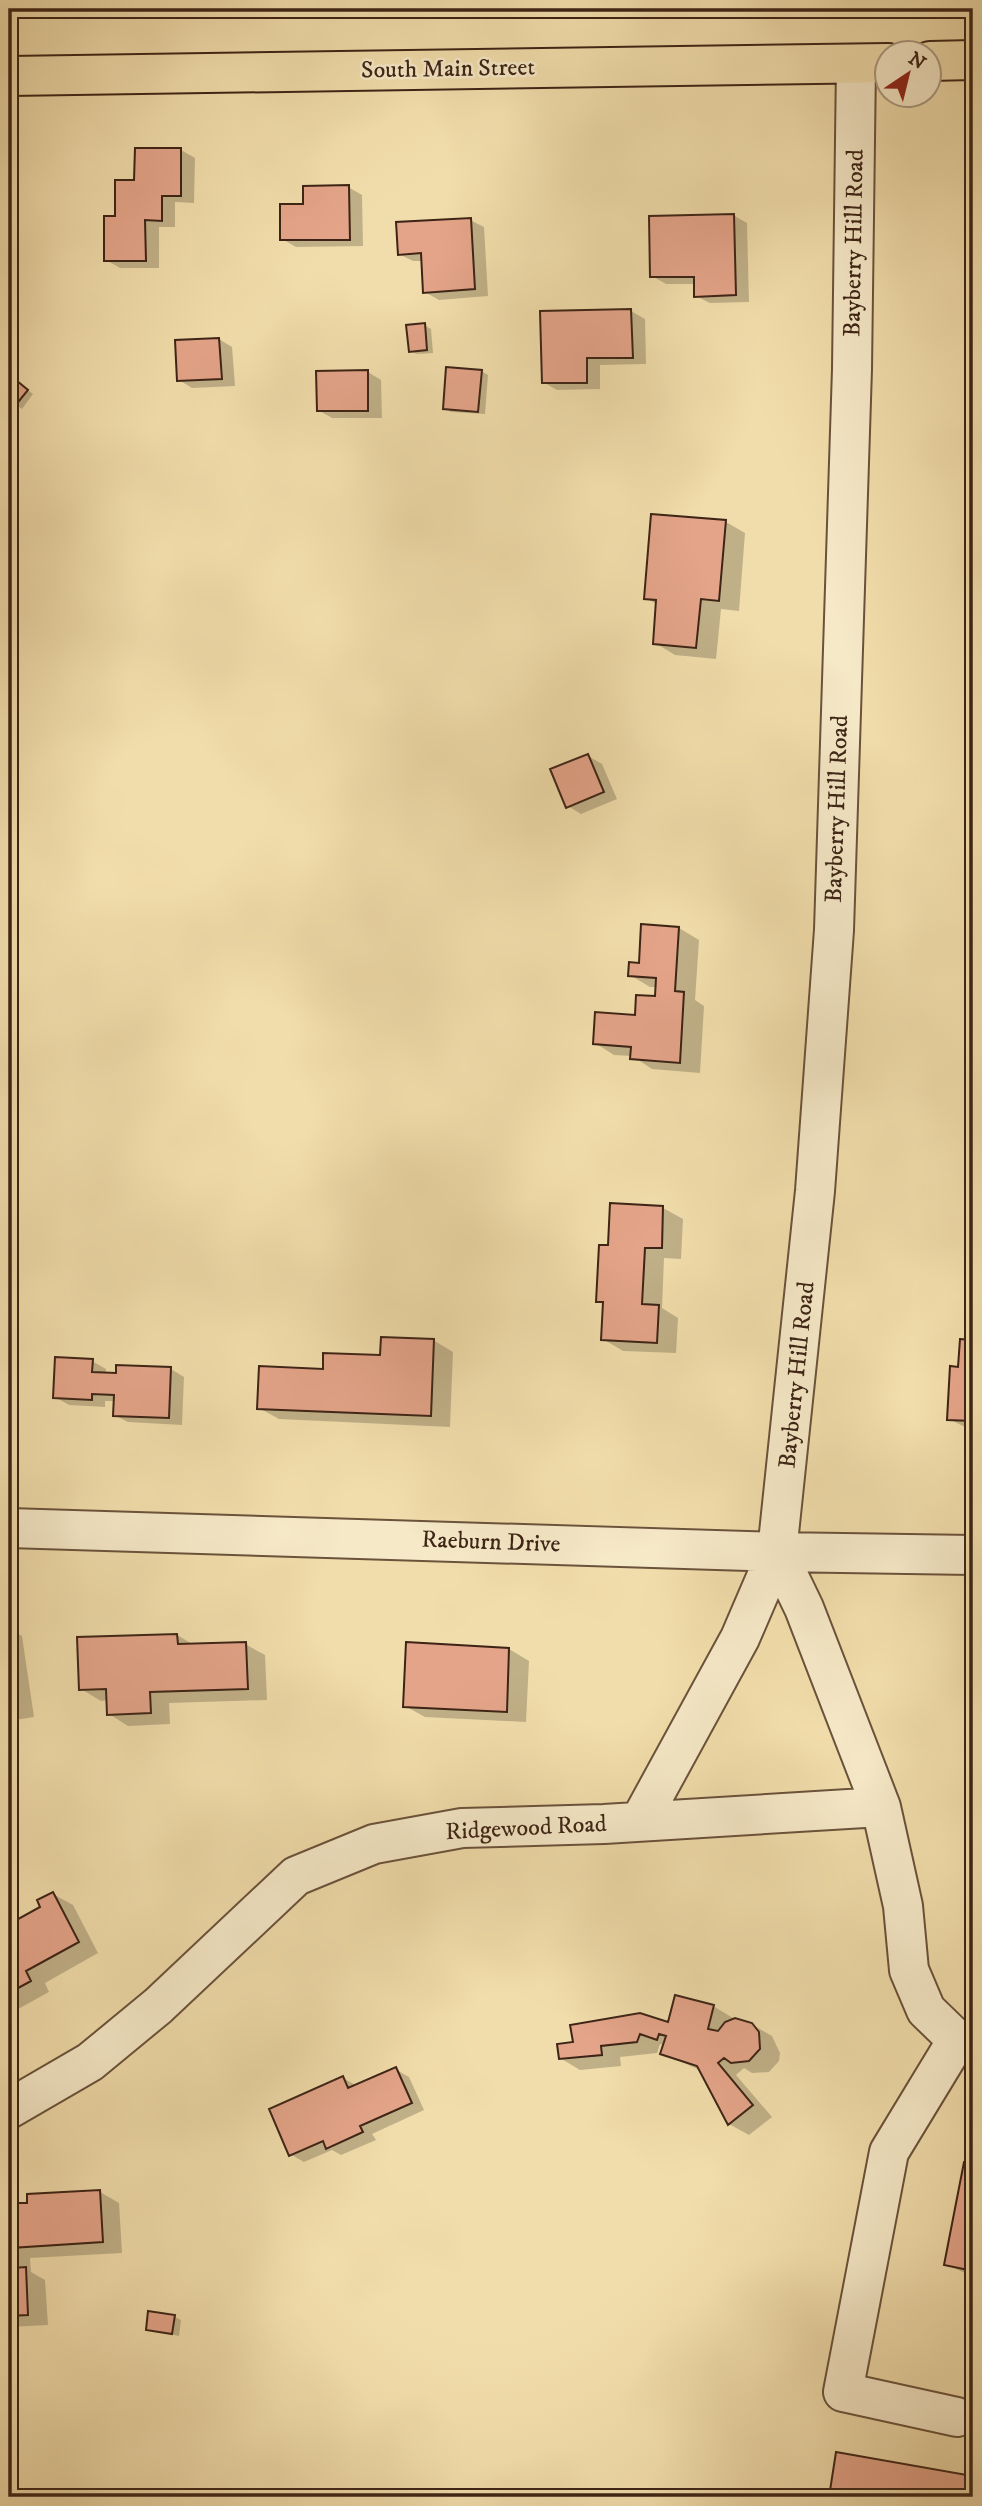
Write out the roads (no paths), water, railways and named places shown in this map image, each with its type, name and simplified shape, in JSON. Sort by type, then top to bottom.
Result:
[{"type":"main road","points":[[944,61],[973,60]]},
{"type":"main road","name":"South Main Street","points":[[9,76],[872,63]]},
{"type":"street","name":"Bayberry Hill Road","points":[[640,1821],[740,1638],[777,1552],[815,1191],[834,930],[852,369],[872,63]]},
{"type":"street","name":"Raeburn Drive","points":[[9,1528],[777,1552],[973,1555]]},
{"type":"street","points":[[777,1552],[804,1608],[881,1807],[903,1906],[909,1970],[926,2010],[965,2043],[889,2152],[843,2392],[957,2417]]},
{"type":"street","name":"Ridgewood Road","points":[[9,2109],[90,2062],[158,2006],[296,1876],[374,1844],[461,1828],[881,1807]]}]
